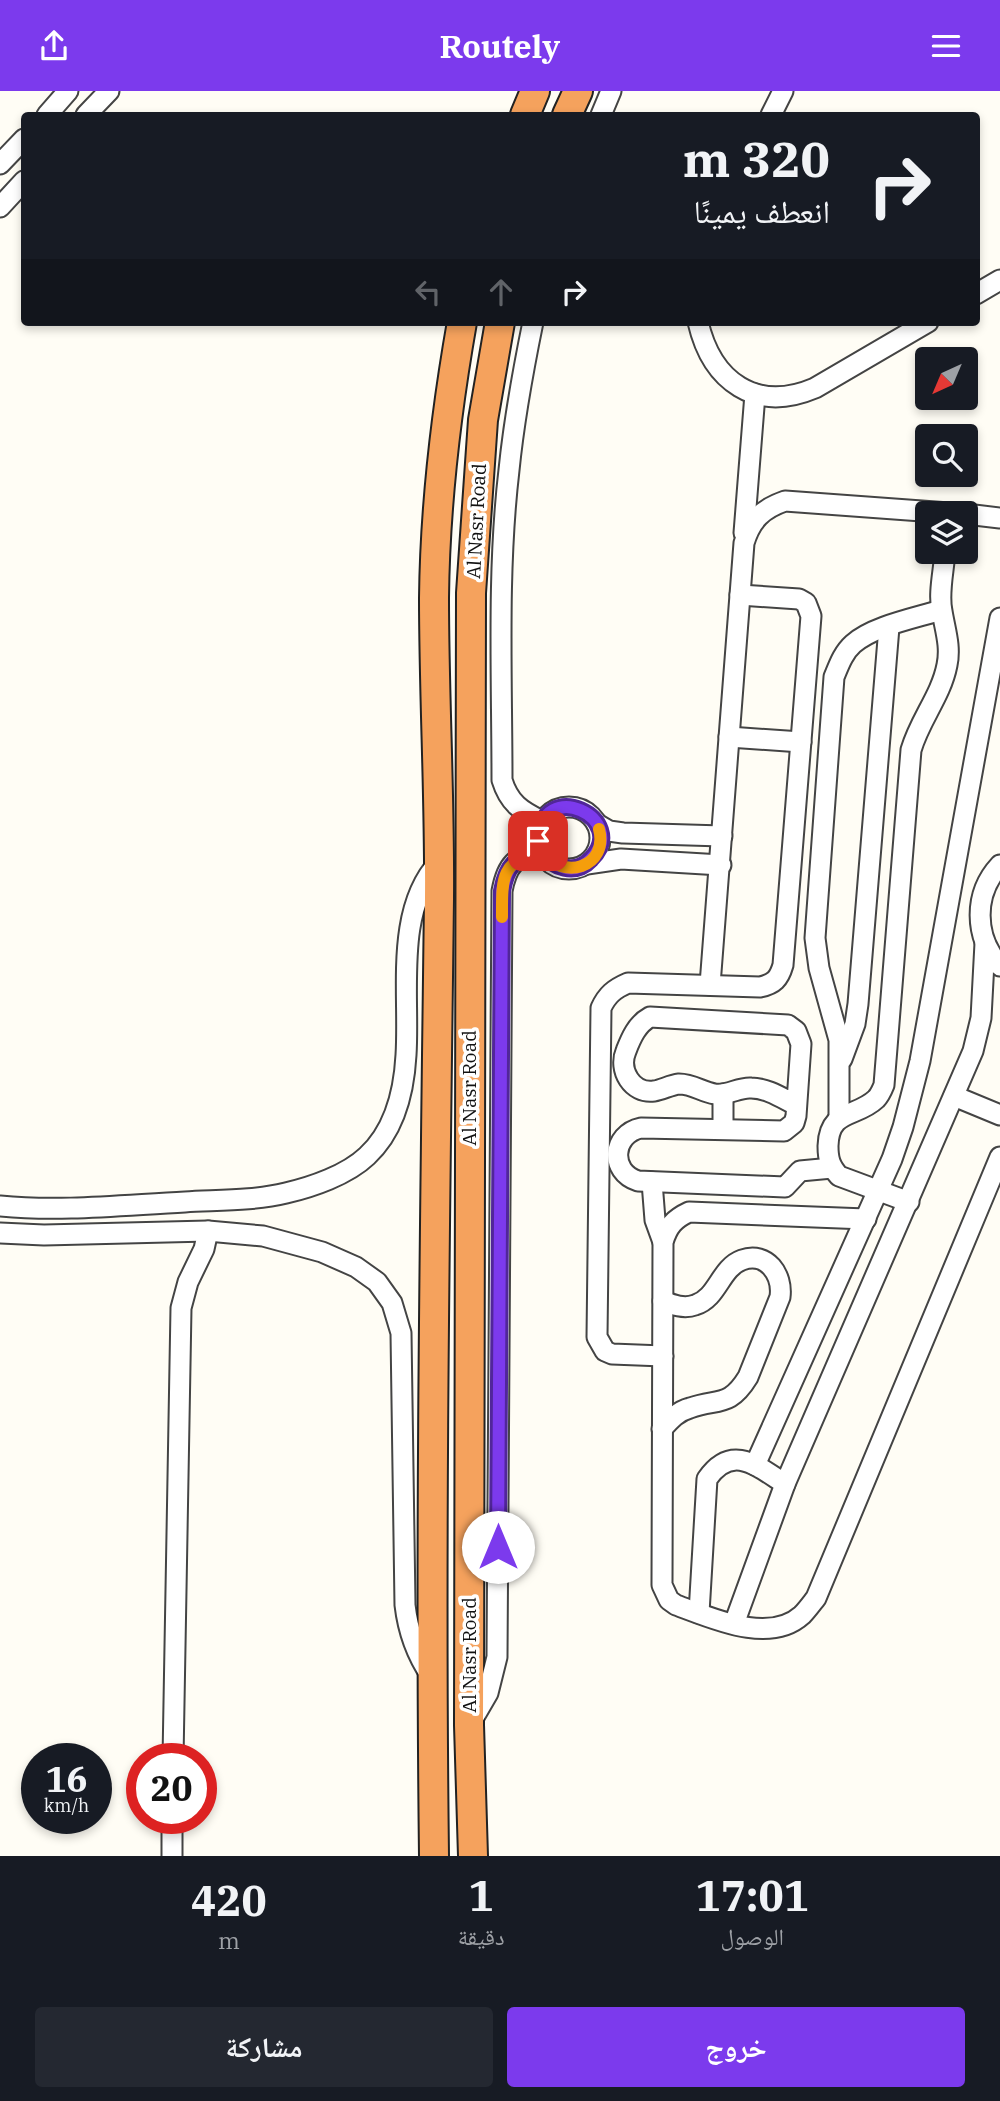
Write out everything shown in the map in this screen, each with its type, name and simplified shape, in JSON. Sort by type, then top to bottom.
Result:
[{"type":"highway","points":[[526,112],[536,91]]},
{"type":"highway","points":[[568,112],[578,91]]},
{"type":"highway","name":"Al Nasr Road","points":[[434,1856],[432,1676],[439,862],[434,596],[439,492],[447,407],[461,326]]},
{"type":"highway","name":"Al Nasr Road","points":[[473,1856],[469,1725],[471,593],[483,420],[499,326]]},
{"type":"street","points":[[50,112],[68,91]]},
{"type":"street","points":[[89,112],[109,91]]},
{"type":"street","points":[[602,112],[611,91]]},
{"type":"street","points":[[772,112],[783,91]]},
{"type":"street","points":[[0,165],[21,142]]},
{"type":"street","points":[[0,208],[21,184]]},
{"type":"street","points":[[980,292],[1000,280]]},
{"type":"street","points":[[532,326],[520,387],[508,484],[503,557],[502,781],[514,806],[542,821]]},
{"type":"street","points":[[699,326],[703,343],[716,365],[733,383],[755,394],[775,398],[806,392],[921,326]]},
{"type":"street","points":[[710,985],[755,394]]},
{"type":"street","points":[[744,543],[748,528],[757,515],[770,506],[785,501],[915,511]]},
{"type":"street","points":[[978,515],[1000,517]]},
{"type":"street","points":[[909,1202],[839,1176],[828,1158],[828,1137],[839,1118],[877,1098],[884,1085],[911,750],[917,730],[944,680],[948,662],[946,627],[941,610],[944,564]]},
{"type":"street","points":[[663,1356],[612,1354],[604,1351],[597,1337],[601,1008],[616,988],[628,983],[760,987],[771,984],[780,976],[810,609],[799,599],[740,595]]},
{"type":"street","points":[[839,1118],[841,1062],[837,1029],[819,968],[815,938],[833,687],[841,659],[853,644],[870,633],[941,610]]},
{"type":"street","points":[[755,1465],[878,1192],[903,1127],[920,1061],[1000,618]]},
{"type":"street","points":[[841,1062],[855,1024],[889,627]]},
{"type":"street","points":[[729,737],[801,742]]},
{"type":"street","points":[[720,865],[621,859],[566,869],[547,860],[541,851],[538,831],[542,821],[550,813],[570,806],[581,809],[609,831],[722,836]]},
{"type":"street","points":[[587,864],[600,846],[597,824]]},
{"type":"street","points":[[469,1725],[488,1693],[497,1657],[502,891],[505,876],[513,862],[541,851]]},
{"type":"street","points":[[0,1206],[59,1208],[284,1194],[309,1187],[345,1171],[366,1157],[386,1133],[400,1102],[406,1057],[408,966],[414,907],[423,882],[439,862]]},
{"type":"street","points":[[1000,865],[988,881],[980,905],[981,931],[985,943],[1000,966]]},
{"type":"street","points":[[863,939],[897,939]]},
{"type":"street","points":[[734,1623],[785,1484],[973,1051],[981,1018],[985,943]]},
{"type":"street","points":[[796,1105],[753,1087],[714,1094],[692,1085],[679,1084],[655,1091],[636,1087],[628,1081],[623,1064],[627,1048],[642,1021],[658,1017],[788,1025],[796,1031],[801,1044],[796,1105],[794,1122],[784,1131],[632,1130],[624,1135],[620,1144],[620,1167],[630,1179],[652,1182],[785,1187],[800,1171],[832,1168]]},
{"type":"street","points":[[723,1094],[723,1129]]},
{"type":"street","points":[[954,1095],[1000,1115]]},
{"type":"street","points":[[866,1219],[689,1212],[676,1218],[667,1229],[663,1242],[662,1585],[669,1600],[699,1613],[757,1630],[780,1628],[801,1616],[816,1598],[1000,1157]]},
{"type":"street","points":[[652,1182],[655,1220],[663,1242]]},
{"type":"street","points":[[170,1203],[171,1231]]},
{"type":"street","points":[[173,1743],[181,1308],[188,1282],[204,1249],[208,1231]]},
{"type":"street","points":[[0,1233],[44,1235],[208,1231],[262,1236],[322,1252],[356,1267],[377,1282],[392,1303],[401,1333],[405,1605],[410,1635],[419,1657],[432,1676]]},
{"type":"street","points":[[663,1301],[678,1307],[695,1305],[709,1297],[730,1268],[739,1261],[750,1258],[762,1260],[772,1266],[781,1286],[780,1297],[748,1377],[741,1388],[730,1398],[718,1403],[688,1408],[674,1416],[663,1429]]},
{"type":"street","points":[[810,1343],[842,1355]]},
{"type":"street","points":[[789,1390],[820,1404]]},
{"type":"street","points":[[699,1613],[707,1479],[715,1468],[727,1461],[742,1460],[785,1484]]},
{"type":"street","points":[[172,1834],[172,1856]]},
{"type":"slow traffic","points":[[502,917],[502,891],[505,876],[513,862],[541,851],[547,860],[556,866],[577,868],[587,864],[595,856],[600,846],[599,829]]},
{"type":"route","points":[[498,1547],[502,891],[505,876],[513,862],[541,851],[547,860],[556,866],[577,868],[587,864],[595,856],[600,846],[600,835],[597,824],[590,815],[570,806],[559,808],[542,821],[538,841]]}]
